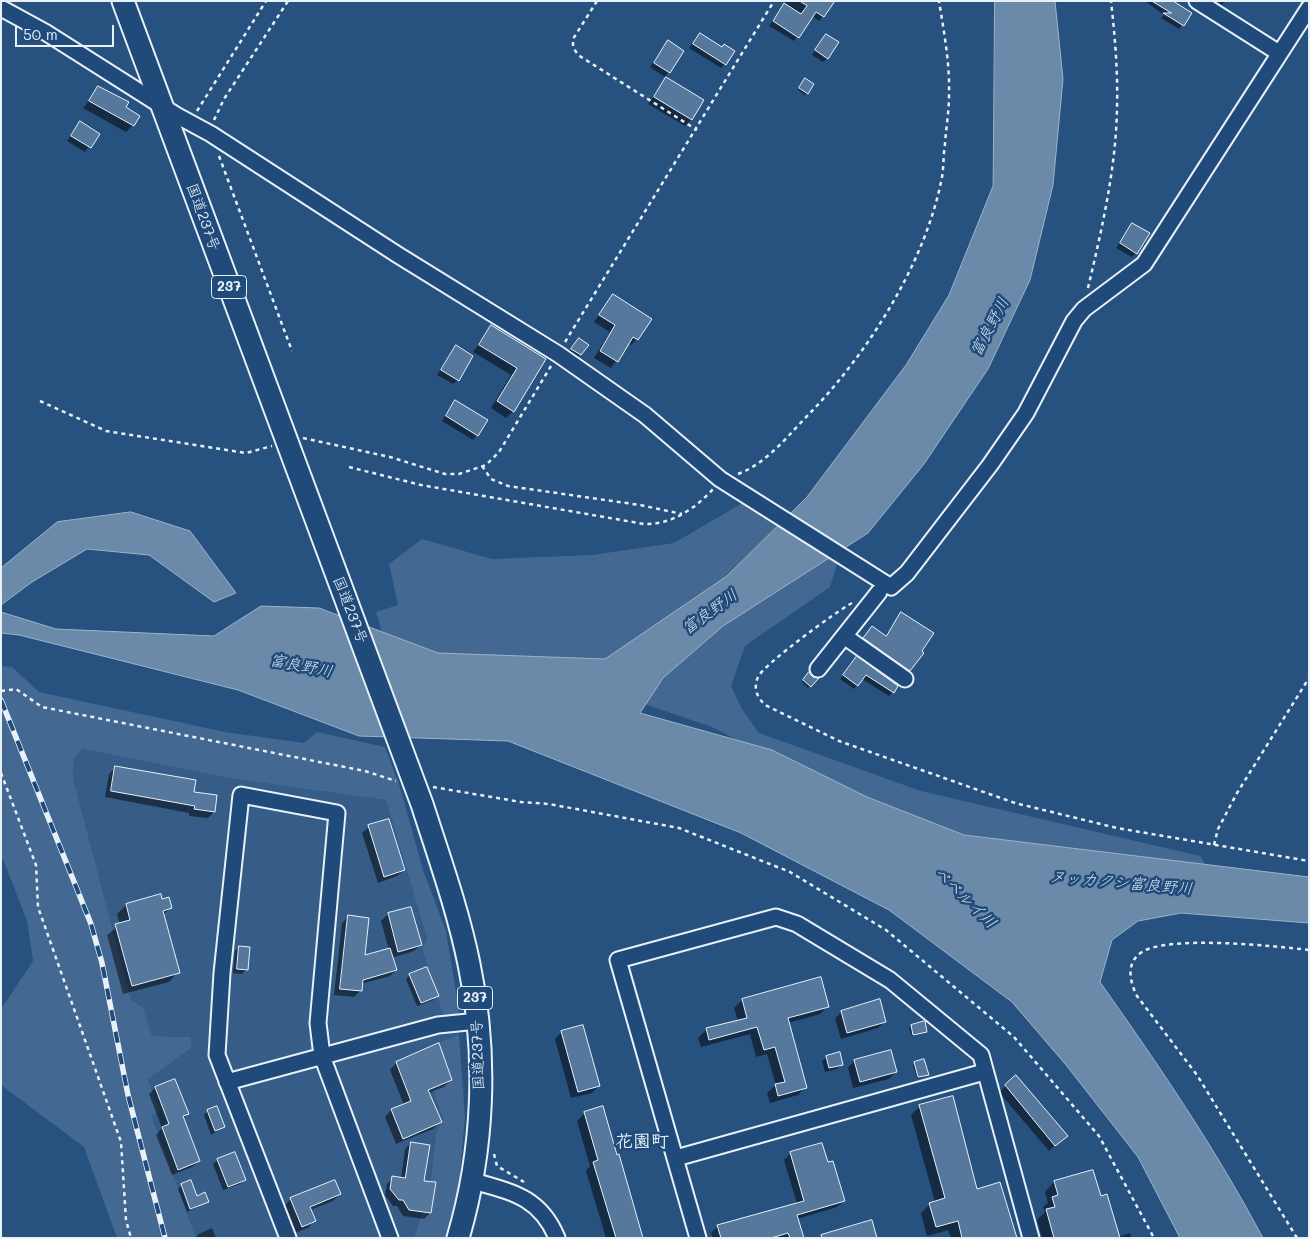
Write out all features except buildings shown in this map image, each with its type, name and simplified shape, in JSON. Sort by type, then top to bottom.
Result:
[{"type":"highway","name":"国道237号","points":[[123,1],[336,572],[404,774],[422,804],[458,920],[469,964],[478,1021],[480,1104],[478,1151],[473,1181],[458,1238]]},
{"type":"street","points":[[1197,1],[1279,53]]},
{"type":"street","points":[[1,8],[45,32],[558,354],[645,415],[724,482],[879,586],[891,586],[907,573],[978,480],[1026,413],[1074,322],[1084,309],[1144,264],[1309,8]]},
{"type":"street","points":[[818,669],[879,586]]},
{"type":"street","points":[[844,636],[905,679]]},
{"type":"street","points":[[288,1238],[217,1055],[222,973],[241,795],[337,812],[318,1022],[322,1056],[390,1238]]},
{"type":"street","points":[[698,1238],[618,960],[776,917],[797,924],[890,980],[981,1055],[984,1072],[1031,1238]]},
{"type":"street","points":[[227,1082],[438,1025],[478,1021]]},
{"type":"street","points":[[676,1158],[984,1072]]},
{"type":"street","points":[[473,1181],[528,1200],[550,1220],[557,1238]]},
{"type":"path","points":[[191,123],[202,101],[266,1]]},
{"type":"path","points":[[597,1],[573,39],[573,47],[578,55],[697,130]]},
{"type":"path","points":[[40,401],[106,430],[223,450],[246,453],[303,438],[390,457],[445,474],[459,474],[482,466],[499,452],[774,1]]},
{"type":"path","points":[[348,466],[420,484],[644,524],[665,523],[682,514],[702,501],[724,482],[753,466],[778,446],[838,384],[874,336],[907,274],[929,224],[941,182],[949,95],[947,51],[939,1]]},
{"type":"path","points":[[1084,309],[1111,174],[1117,109],[1116,63],[1111,1]]},
{"type":"path","points":[[482,466],[491,479],[508,486],[640,505],[682,514]]},
{"type":"path","points":[[879,586],[850,604],[773,661],[758,676],[756,690],[758,698],[779,712],[839,741],[1016,803],[1117,828],[1309,861]]},
{"type":"path","points":[[1214,845],[1218,828],[1237,793],[1309,678]]},
{"type":"path","points":[[1,691],[16,689],[42,707],[365,771],[404,774]]},
{"type":"path","points":[[1,773],[36,865],[38,907],[121,1142],[126,1220],[131,1238]]},
{"type":"path","points":[[1297,1238],[1197,1075],[1137,996],[1131,985],[1129,974],[1139,953],[1151,947],[1192,944],[1255,944],[1309,950]]},
{"type":"shaded area","points":[[751,498],[843,544],[830,587],[745,646],[731,686],[742,709],[759,733],[921,791],[1200,856],[1210,871],[1000,859],[877,812],[712,727],[641,703],[404,647],[382,632],[376,612],[398,605],[389,564],[422,539],[492,559],[592,555],[674,543]]},
{"type":"shaded area","points":[[1,666],[12,667],[39,692],[225,732],[304,743],[317,732],[385,747],[400,787],[423,870],[446,931],[460,1017],[446,1023],[422,947],[427,939],[386,800],[234,779],[83,749],[74,758],[73,778],[131,1000],[143,1007],[152,1036],[191,1037],[191,1048],[148,1079],[159,1110],[152,1116],[196,1238],[117,1238],[84,1147],[1,1085],[1,1009],[33,961],[27,921],[1,854]]},
{"type":"shaded area","points":[[83,749],[234,779],[386,800],[427,939],[422,947],[460,1017],[459,1035],[437,1043],[446,1078],[432,1087],[443,1119],[436,1132],[430,1189],[414,1238],[196,1238],[152,1115],[159,1110],[148,1078],[191,1048],[191,1037],[152,1036],[143,1007],[131,1001],[73,778],[74,758]]},
{"type":"shaded area","points":[[459,1035],[465,1117],[459,1186],[445,1238],[414,1238],[430,1189],[436,1132],[443,1119],[432,1087],[445,1078],[437,1043]]},
{"type":"water","points":[[995,1],[1055,1],[1063,79],[1053,185],[1030,280],[988,369],[924,464],[868,533],[723,626],[663,678],[640,713],[772,750],[867,797],[964,835],[1309,877],[1309,923],[1181,913],[1138,921],[1112,940],[1100,982],[1186,1107],[1226,1172],[1263,1238],[1180,1238],[1138,1157],[1066,1065],[1012,1002],[889,910],[741,833],[508,741],[359,736],[238,690],[19,635],[1,633],[1,612],[56,629],[214,636],[261,606],[319,608],[438,653],[605,659],[727,576],[807,497],[906,365],[949,295],[993,186]]},
{"type":"water","points":[[131,512],[190,531],[236,593],[214,602],[149,555],[87,549],[32,582],[1,605],[1,568],[57,522]]},
{"type":"railway","points":[[1,700],[91,924],[102,963],[128,1095],[165,1238]]},
{"type":"district","name":"花園町","points":[[642,1141]]},
{"type":"water label","name":"富良野川","points":[[990,327]]},
{"type":"water label","name":"富良野川","points":[[710,612]]},
{"type":"water label","name":"富良野川","points":[[301,666]]},
{"type":"water label","name":"ヌッカクシ富良野川","points":[[1121,883]]},
{"type":"water label","name":"ベベルイ川","points":[[965,898]]}]
